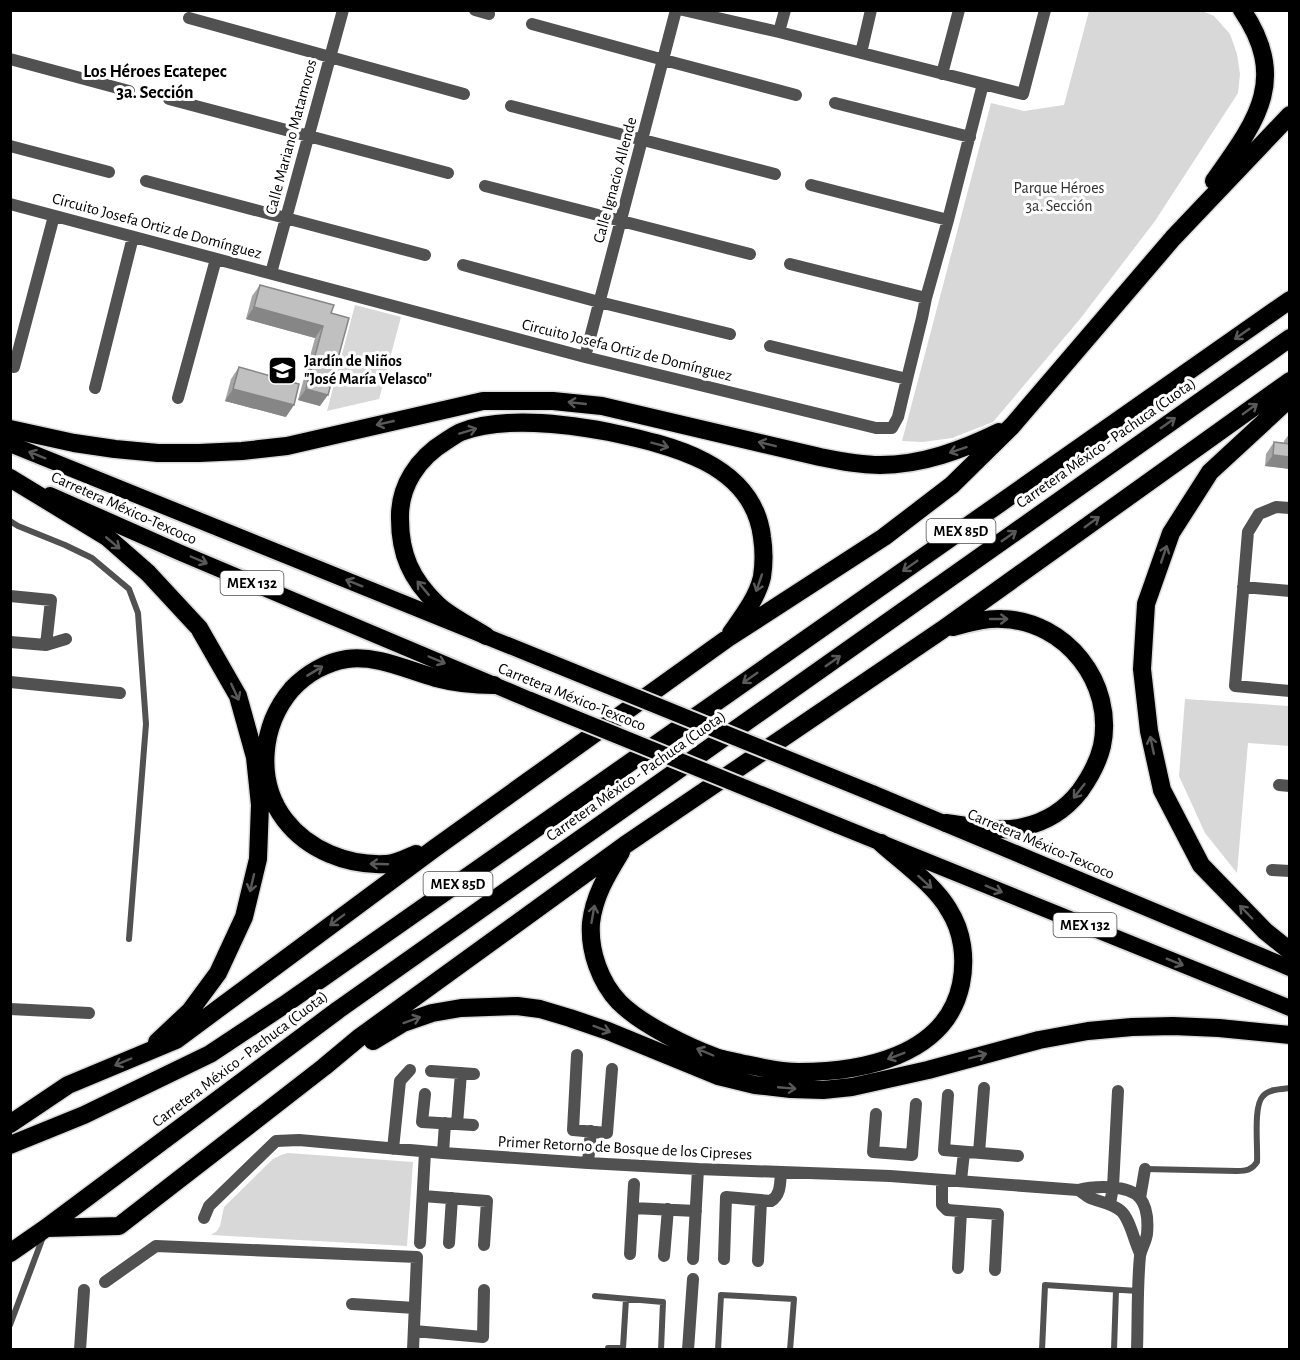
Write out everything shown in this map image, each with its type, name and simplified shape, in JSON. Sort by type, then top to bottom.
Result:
[{"type":"highway","points":[[1173,238],[1246,135],[1262,102],[1265,68],[1259,40],[1242,10]]},
{"type":"highway","points":[[10,1124],[68,1085],[176,1040],[435,848],[728,638],[884,537],[952,485],[1012,426],[1173,238],[1290,115]]},
{"type":"highway","name":"Carretera México - Pachuca (Cuota)","points":[[10,1145],[84,1115],[210,1054],[275,1011],[1290,300]]},
{"type":"highway","name":"Carretera México - Pachuca (Cuota)","points":[[10,1253],[348,1003],[1290,338]]},
{"type":"highway","points":[[46,1228],[119,1226],[360,1037],[625,845],[942,630],[1290,381]]},
{"type":"highway","points":[[1290,398],[1210,472],[1171,532],[1146,604],[1142,669],[1149,731],[1162,790],[1201,865],[1265,931],[1290,951]]},
{"type":"highway","points":[[10,429],[115,449],[158,453],[231,452],[287,446],[483,401],[554,401],[602,406],[820,457],[881,465],[939,457],[969,447],[1012,426]]},
{"type":"highway","points":[[486,636],[438,605],[418,583],[406,560],[400,537],[400,510],[406,487],[418,463],[436,447],[460,432],[480,427],[533,423],[583,427],[670,447],[705,461],[732,478],[749,498],[761,525],[764,552],[762,578],[752,602],[728,638]]},
{"type":"highway","name":"Carretera México-Texcoco","points":[[10,444],[946,823],[1290,968]]},
{"type":"highway","points":[[10,478],[107,537],[148,573],[200,628],[238,696],[255,756],[260,805],[258,859],[244,917],[218,973],[190,1011],[147,1051]]},
{"type":"highway","name":"Carretera México-Texcoco","points":[[10,478],[530,700],[1290,1008]]},
{"type":"highway","points":[[942,630],[982,620],[1001,618],[1020,620],[1038,626],[1056,636],[1071,648],[1086,666],[1098,690],[1103,711],[1104,730],[1101,750],[1093,770],[1076,795],[1054,815],[1022,828],[1004,830],[946,823]]},
{"type":"highway","points":[[435,848],[388,864],[365,863],[340,858],[317,848],[299,835],[284,820],[273,799],[267,780],[264,761],[267,739],[274,717],[285,698],[299,682],[315,670],[347,659],[366,659],[396,665],[452,682],[495,685]]},
{"type":"highway","points":[[625,845],[601,886],[591,925],[596,963],[605,983],[619,1002],[644,1022],[683,1043],[719,1058],[758,1067],[796,1072],[870,1065],[912,1049],[927,1039],[942,1024],[952,1009],[959,991],[963,973],[963,951],[959,930],[949,909],[935,891],[881,843]]},
{"type":"highway","points":[[324,1067],[403,1023],[432,1013],[494,1006],[540,1009],[608,1031],[718,1076],[755,1085],[791,1089],[824,1090],[852,1087],[928,1070],[1039,1040],[1088,1031],[1173,1026],[1290,1035]]},
{"type":"street","name":"Calle Mariano Matamoros","points":[[271,273],[343,10]]},
{"type":"street","points":[[475,10],[489,14]]},
{"type":"street","name":"Calle Ignacio Allende","points":[[585,357],[676,10]]},
{"type":"street","points":[[683,10],[1023,94],[1045,10]]},
{"type":"street","points":[[779,32],[785,10]]},
{"type":"street","points":[[861,53],[871,10]]},
{"type":"street","points":[[942,74],[958,10]]},
{"type":"street","points":[[189,18],[464,94]]},
{"type":"street","points":[[532,24],[796,95]]},
{"type":"street","points":[[10,59],[129,91]]},
{"type":"street","name":"Circuito Josefa Ortiz de Domínguez","points":[[10,204],[585,357],[876,428],[892,428],[898,417],[926,298],[970,137],[982,84]]},
{"type":"street","points":[[169,99],[448,173]]},
{"type":"street","points":[[835,103],[970,137]]},
{"type":"street","points":[[511,106],[775,174]]},
{"type":"street","points":[[10,146],[109,172]]},
{"type":"street","points":[[146,181],[425,255]]},
{"type":"street","points":[[811,185],[948,220]]},
{"type":"street","points":[[485,186],[750,255]]},
{"type":"street","points":[[14,367],[54,216]]},
{"type":"street","points":[[95,388],[133,237]]},
{"type":"street","points":[[178,398],[216,259]]},
{"type":"street","points":[[790,264],[926,298]]},
{"type":"street","points":[[463,265],[730,334]]},
{"type":"street","points":[[770,346],[907,379]]},
{"type":"street","points":[[1290,508],[1276,507],[1259,514],[1248,532],[1234,686],[1290,691]]},
{"type":"street","points":[[1243,586],[1290,591]]},
{"type":"street","points":[[10,596],[51,600],[46,645]]},
{"type":"street","points":[[10,642],[46,645],[66,639]]},
{"type":"street","points":[[10,682],[120,693]]},
{"type":"street","points":[[1272,870],[1290,871]]},
{"type":"street","points":[[10,1010],[89,1013]]},
{"type":"street","points":[[577,1055],[573,1130],[607,1132],[612,1069]]},
{"type":"street","points":[[393,1149],[400,1081],[410,1070]]},
{"type":"street","points":[[431,1071],[468,1073],[443,1153]]},
{"type":"street","points":[[979,1153],[984,1088]]},
{"type":"street","points":[[1110,1204],[1118,1091]]},
{"type":"street","points":[[425,1094],[422,1122],[473,1125]]},
{"type":"street","points":[[948,1095],[944,1150],[1018,1156]]},
{"type":"street","points":[[876,1114],[873,1152],[912,1155],[916,1104]]},
{"type":"street","points":[[588,1163],[591,1131]]},
{"type":"street","name":"Primer Retorno de Bosque de los Cipreses","points":[[204,1218],[209,1206],[276,1141],[310,1141],[425,1152],[698,1170],[890,1176],[1078,1190],[1091,1187],[1113,1187],[1140,1198],[1147,1212],[1147,1237],[1140,1254],[1137,1350]]},
{"type":"street","points":[[420,1243],[425,1152]]},
{"type":"street","points":[[961,1180],[964,1152]]},
{"type":"street","points":[[890,1176],[893,1154]]},
{"type":"street","points":[[1140,1198],[1144,1169]]},
{"type":"street","points":[[693,1259],[698,1170]]},
{"type":"street","points":[[724,1259],[726,1197],[771,1201],[779,1193],[781,1172]]},
{"type":"street","points":[[942,1180],[942,1206],[947,1210],[998,1214],[995,1270]]},
{"type":"street","points":[[630,1254],[634,1184]]},
{"type":"street","name":"Primer Retorno de Bosque de los Cipreses","points":[[1078,1190],[1089,1198],[1110,1204],[1121,1211],[1130,1224],[1140,1254]]},
{"type":"street","points":[[423,1196],[487,1201],[484,1245]]},
{"type":"street","points":[[449,1243],[452,1198]]},
{"type":"street","points":[[758,1261],[761,1201]]},
{"type":"street","points":[[633,1208],[696,1211]]},
{"type":"street","points":[[664,1256],[668,1209]]},
{"type":"street","points":[[958,1268],[961,1211]]},
{"type":"street","points":[[105,1282],[156,1246],[417,1257],[413,1350]]},
{"type":"street","points":[[688,1350],[693,1279]]},
{"type":"street","points":[[80,1350],[84,1290]]},
{"type":"street","points":[[414,1331],[483,1337],[484,1290]]},
{"type":"street","points":[[352,1304],[415,1308]]},
{"type":"lane","points":[[10,521],[92,558],[129,590],[138,613],[146,724],[129,939]]},
{"type":"lane","points":[[1144,1169],[1237,1171],[1251,1169],[1257,1161],[1257,1106],[1263,1096],[1271,1090],[1290,1088]]},
{"type":"lane","points":[[10,1325],[46,1228]]},
{"type":"lane","points":[[1042,1350],[1045,1285],[1139,1291]]},
{"type":"lane","points":[[1114,1350],[1116,1290]]},
{"type":"lane","points":[[718,1350],[721,1295],[794,1299],[790,1350]]},
{"type":"lane","points":[[595,1296],[663,1302],[661,1350]]},
{"type":"lane","points":[[608,1348],[623,1348],[626,1299]]},
{"type":"green space","name":"Parque Héroes 3a. Sección","points":[[1200,10],[1214,16],[1230,34],[1237,54],[1240,74],[1238,93],[1155,221],[1080,319],[993,422],[952,438],[923,442],[902,441],[991,103],[1024,111],[1064,105],[1089,11]]},
{"type":"green space","points":[[355,305],[401,317],[379,399],[327,411]]},
{"type":"green space","points":[[1185,699],[1289,706],[1289,746],[1248,743],[1237,873],[1205,833],[1179,776]]},
{"type":"green space","points":[[288,1153],[413,1162],[407,1246],[211,1235],[220,1226],[224,1207],[273,1159]]},
{"type":"building","points":[[260,285],[334,305],[331,313],[349,318],[328,395],[306,389],[323,326],[254,307]]},
{"type":"building","points":[[239,367],[299,384],[294,405],[233,389]]},
{"type":"building","points":[[1274,442],[1290,444],[1290,457],[1273,455]]},
{"type":"place","name":"Jardín de Niños \"José María Velasco\"","points":[[283,370]]},
{"type":"district","name":"Los Héroes Ecatepec 3a. Sección","points":[[155,82]]}]
